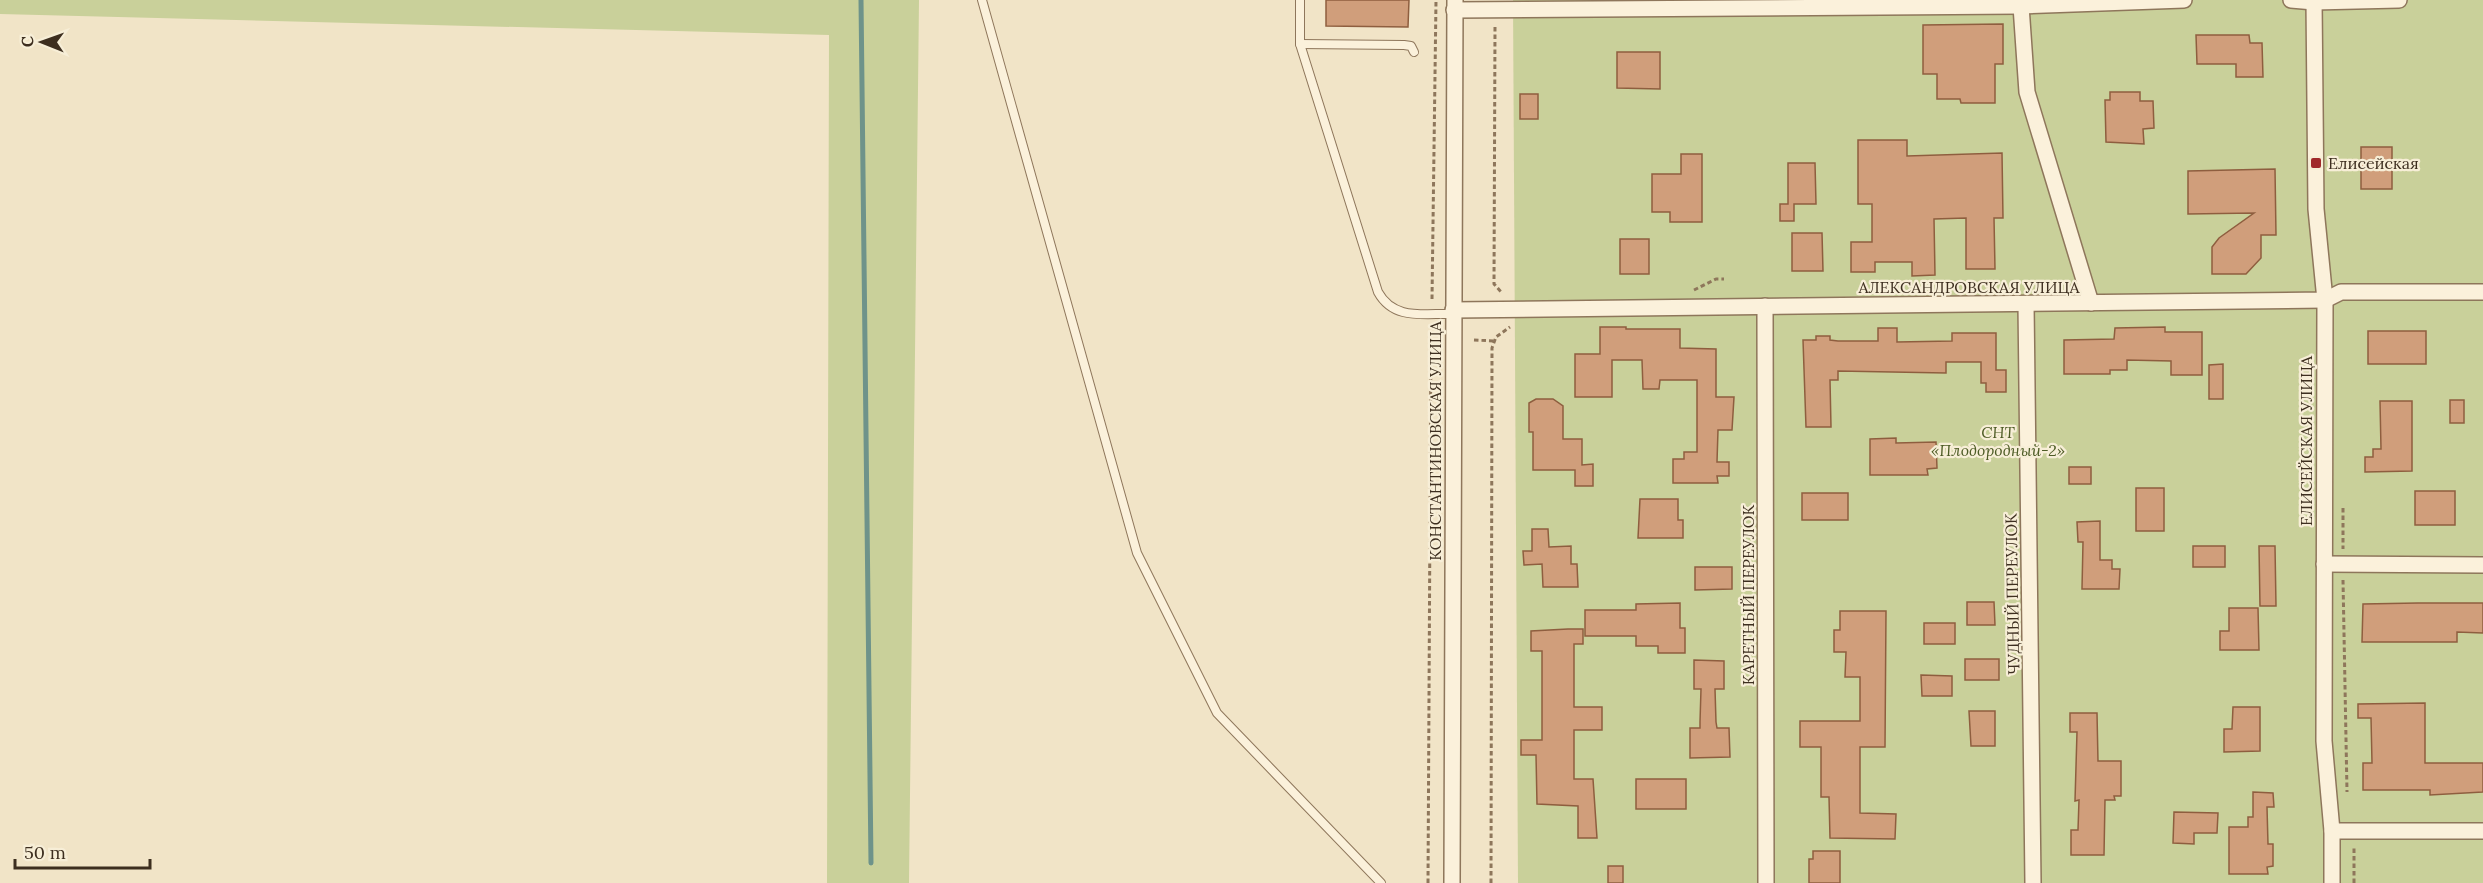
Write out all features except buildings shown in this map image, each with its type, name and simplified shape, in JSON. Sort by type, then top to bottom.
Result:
[{"type":"street","points":[[1455,5],[2021,6],[2184,0]]},
{"type":"street","points":[[2291,0],[2399,0]]},
{"type":"street","name":"ЕЛИСЕЙСКАЯ УЛИЦА","points":[[2314,1],[2316,209],[2325,300],[2324,741],[2332,831],[2332,883]]},
{"type":"street","name":"КОНСТАНТИНОВСКАЯ УЛИЦА","points":[[1452,883],[1455,5]]},
{"type":"street","points":[[2021,6],[2028,92],[2091,303]]},
{"type":"street","name":"АЛЕКСАНДРОВСКАЯ УЛИЦА","points":[[1453,312],[2325,300],[2341,292],[2483,292]]},
{"type":"street","name":"ЧУДНЫЙ ПЕРЕУЛОК","points":[[2026,304],[2033,883]]},
{"type":"street","name":"КАРЕТНЫЙ ПЕРЕУЛОК","points":[[1765,306],[1766,883]]},
{"type":"street","points":[[2324,564],[2483,565]]},
{"type":"street","points":[[2332,831],[2483,831]]},
{"type":"lane","points":[[982,0],[1137,553],[1217,713],[1381,883]]},
{"type":"lane","points":[[1300,0],[1300,44],[1378,292],[1391,309],[1402,313],[1453,312]]},
{"type":"lane","points":[[1300,44],[1404,45],[1411,46],[1414,52]]},
{"type":"path","points":[[1432,299],[1436,0]]},
{"type":"path","points":[[1495,22],[1494,284],[1502,293],[1511,293]]},
{"type":"path","points":[[1691,291],[1716,279],[1724,279]]},
{"type":"path","points":[[1491,883],[1492,372],[1494,341],[1508,327],[1515,325]]},
{"type":"path","points":[[1428,883],[1431,326]]},
{"type":"path","points":[[1431,339],[1440,340]]},
{"type":"path","points":[[1474,340],[1494,341]]},
{"type":"path","points":[[2343,505],[2347,794]]},
{"type":"path","points":[[2354,831],[2354,883]]},
{"type":"green space","points":[[0,0],[919,0],[909,883],[827,883],[829,35],[0,14]]},
{"type":"green space","name":"СНТ «Плодородный-2»","points":[[1513,0],[2483,0],[2483,883],[1518,883]]},
{"type":"waterway","points":[[861,0],[871,863]]},
{"type":"place","name":"Елисейская","points":[[2316,163]]}]
